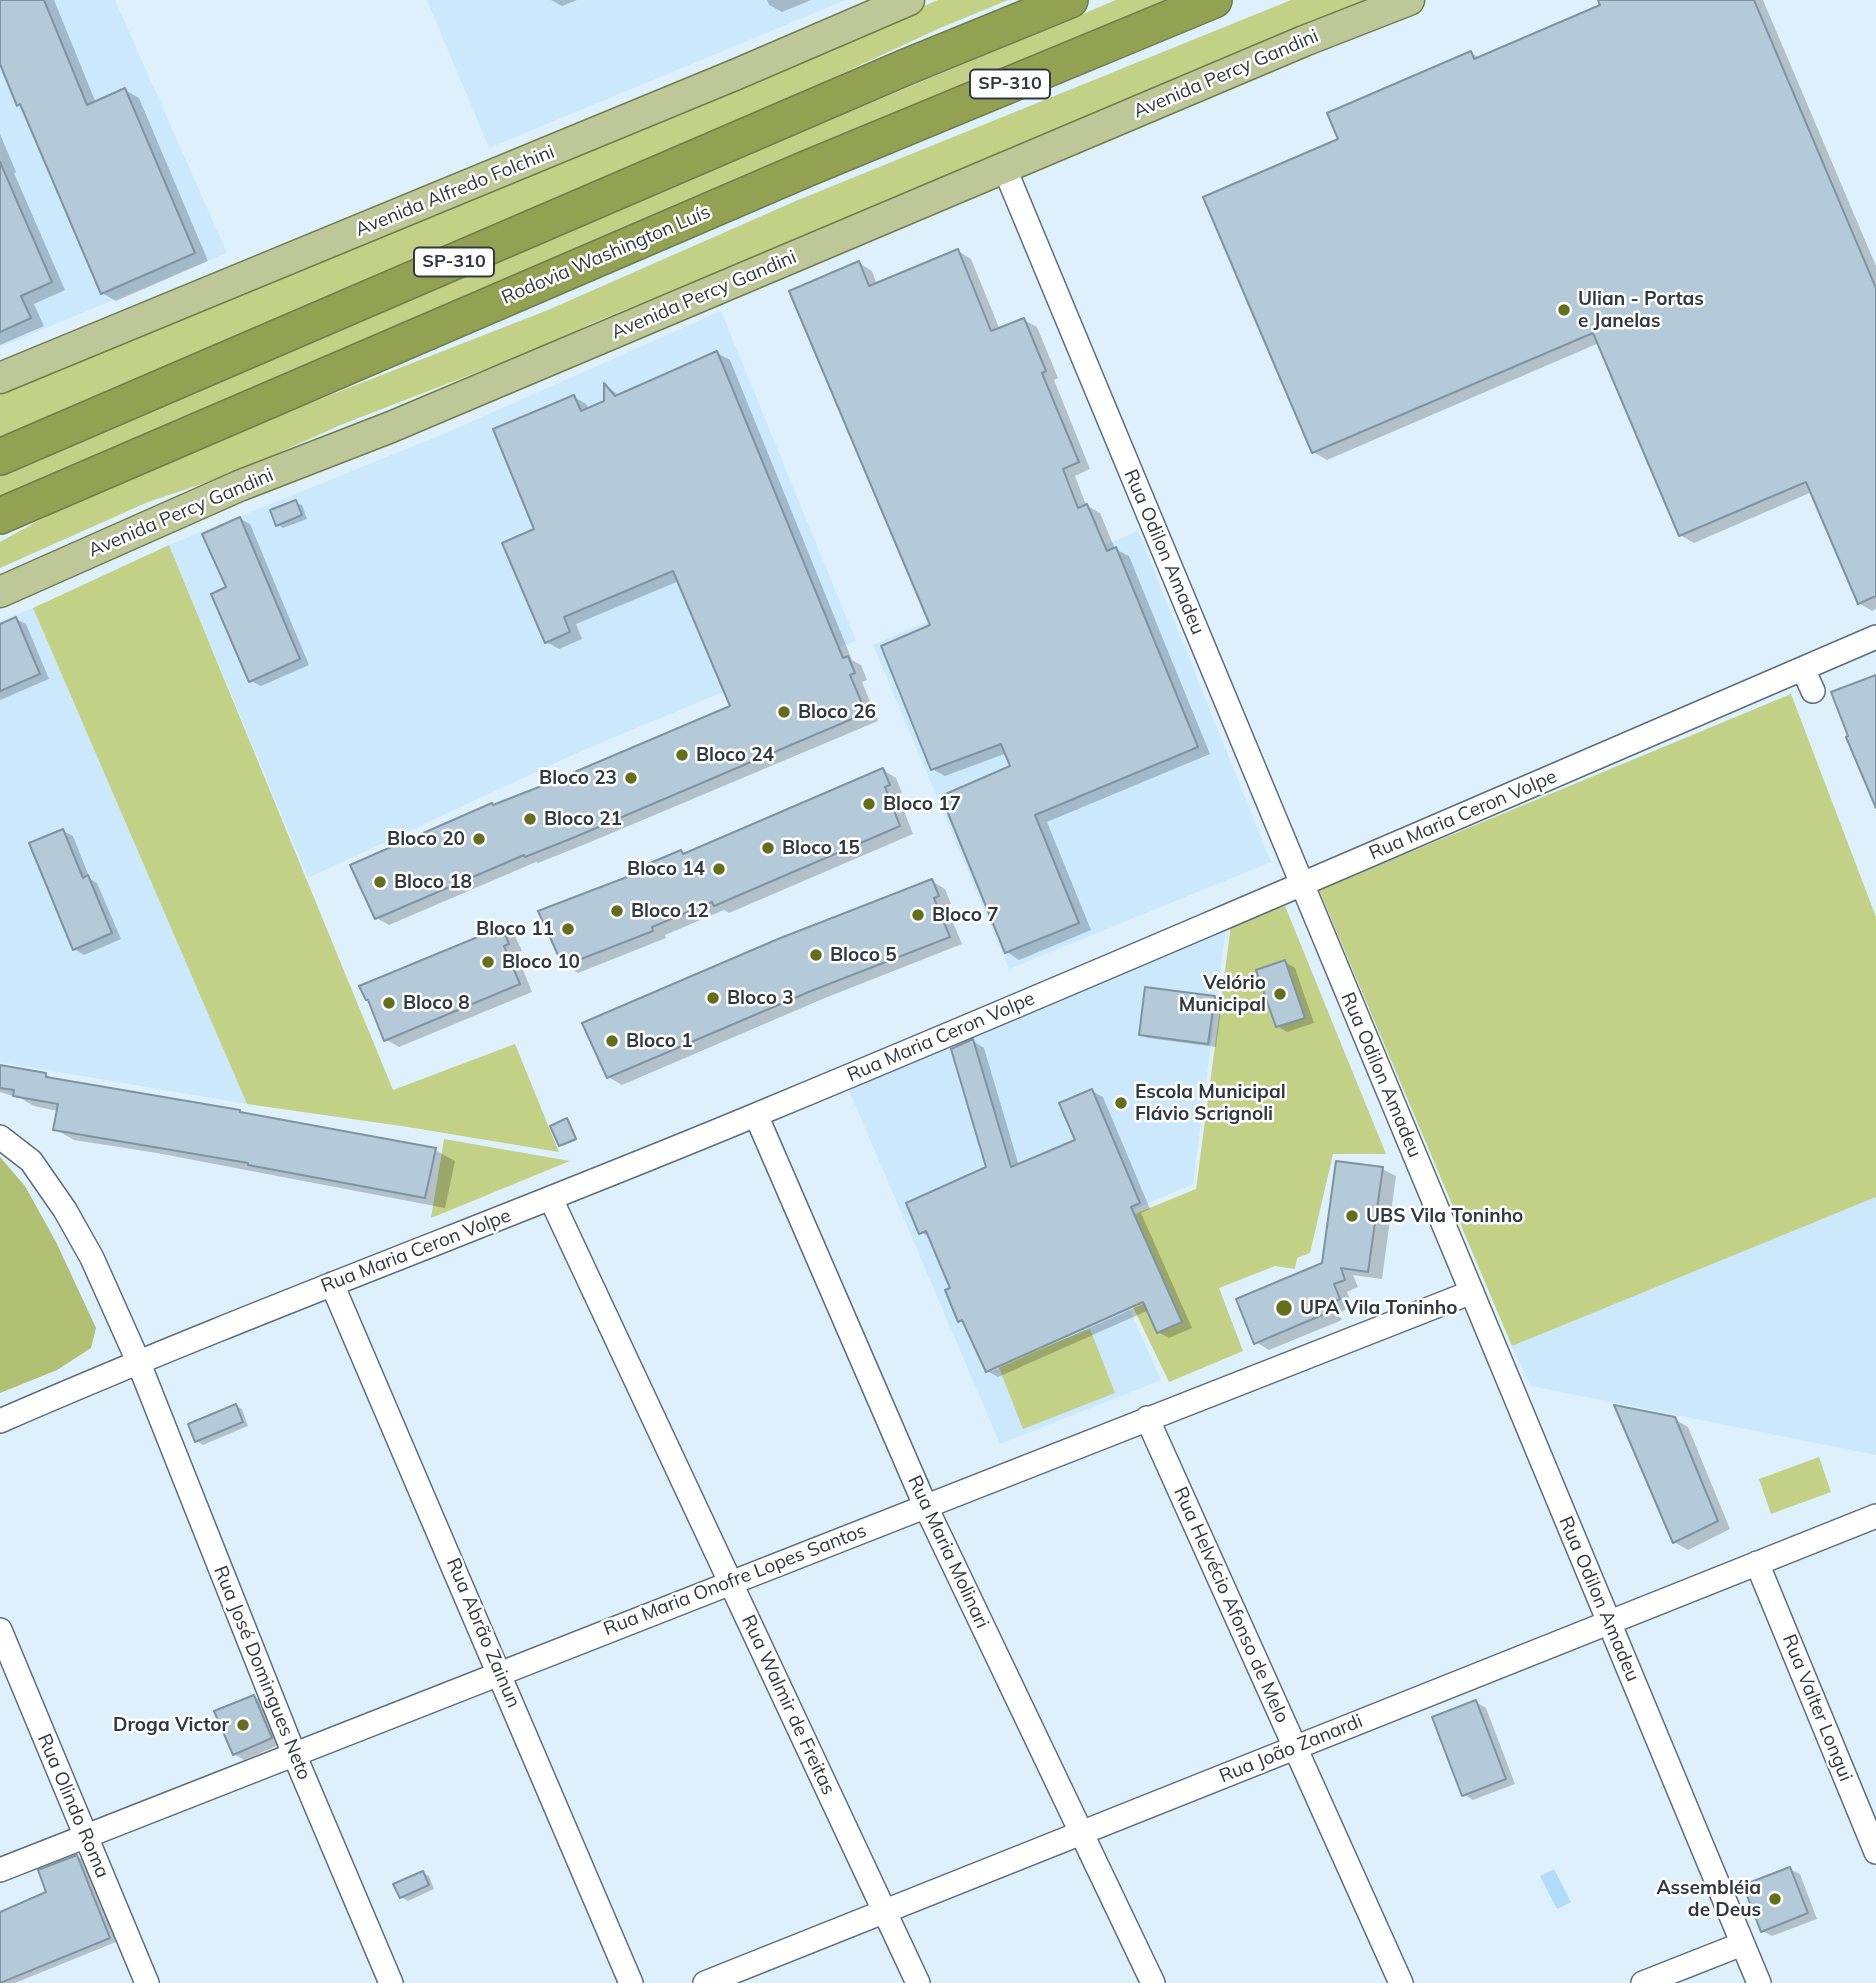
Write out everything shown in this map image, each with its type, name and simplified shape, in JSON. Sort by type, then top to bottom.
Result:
[{"type":"highway","name":"SP-310","points":[[0,457],[906,67],[1070,0]]},
{"type":"highway","name":"Rodovia Washington Luís","points":[[0,516],[806,169],[1214,0]]},
{"type":"main road","name":"Avenida Alfredo Folchini","points":[[0,378],[701,89],[909,0]]},
{"type":"main road","name":"Avenida Percy Gandini","points":[[0,592],[239,486],[391,427],[1304,41],[1409,0]]},
{"type":"street","name":"Rua Odilon Amadeu","points":[[1004,167],[1759,1983]]},
{"type":"street","name":"Rua Maria Ceron Volpe","points":[[0,1422],[138,1361],[551,1199],[755,1115],[1876,637]]},
{"type":"street","points":[[1803,668],[1813,691]]},
{"type":"street","name":"Rua Maria Molinari","points":[[755,1115],[925,1505],[1153,1983]]},
{"type":"street","name":"Rua José Domingues Neto","points":[[0,1136],[31,1161],[65,1210],[92,1258],[138,1361],[294,1754],[391,1983]]},
{"type":"street","name":"Rua Walmir de Freitas","points":[[551,1199],[918,1983]]},
{"type":"street","name":"Rua Abrão Zainun","points":[[332,1284],[631,1983]]},
{"type":"street","name":"Rua Maria Onofre Lopes Santos","points":[[0,1870],[1472,1292]]},
{"type":"street","name":"Rua Helvécio Afonso de Melo","points":[[1147,1418],[1401,1983]]},
{"type":"street","name":"Rua João Zanardi","points":[[705,1983],[1876,1516]]},
{"type":"street","name":"Rua Valter Longui","points":[[1757,1563],[1876,1852]]},
{"type":"street","name":"Rua Olindo Roma","points":[[0,1630],[147,1983]]},
{"type":"street","points":[[1643,1983],[1742,1944]]},
{"type":"shaded area","points":[[0,0],[115,0],[227,253],[0,347]]},
{"type":"shaded area","points":[[427,0],[846,0],[489,148]]},
{"type":"shaded area","points":[[721,311],[856,641],[723,692],[579,752],[308,878],[169,545],[446,433]]},
{"type":"shaded area","points":[[1138,531],[1271,862],[1009,969],[873,645]]},
{"type":"shaded area","points":[[33,608],[247,1104],[0,1062],[0,621]]},
{"type":"shaded area","points":[[1226,927],[1193,1184],[1093,1227],[1161,1380],[1000,1444],[848,1088]]},
{"type":"shaded area","points":[[1876,1197],[1876,1455],[1531,1386],[1512,1346]]},
{"type":"shaded area","points":[[1554,1869],[1571,1902],[1557,1909],[1540,1876]]},
{"type":"green space","points":[[938,0],[1008,0],[940,28],[729,126],[0,439],[0,394]]},
{"type":"green space","points":[[1116,0],[1184,0],[0,502],[0,469]]},
{"type":"green space","points":[[1291,0],[1367,0],[948,178],[590,324],[555,342],[343,424],[229,475],[148,502],[0,568],[0,542],[87,494],[159,462],[548,310],[798,200]]},
{"type":"green space","points":[[169,545],[393,1090],[515,1044],[559,1152],[247,1104],[33,608]]},
{"type":"green space","points":[[1791,694],[1876,917],[1876,1197],[1512,1346],[1319,890]]},
{"type":"green space","points":[[1285,906],[1386,1154],[1333,1154],[1310,1253],[1297,1258],[1295,1269],[1275,1266],[1219,1288],[1243,1351],[1169,1382],[1096,1230],[1196,1189],[1231,925]]},
{"type":"green space","points":[[444,1139],[570,1161],[431,1218]]},
{"type":"green space","points":[[0,1157],[25,1186],[57,1244],[96,1328],[91,1348],[57,1370],[0,1393]]},
{"type":"green space","points":[[1090,1329],[1115,1393],[1023,1429],[998,1365]]},
{"type":"green space","points":[[1819,1457],[1831,1492],[1771,1514],[1759,1479]]},
{"type":"building","points":[[0,0],[44,0],[87,105],[125,88],[195,253],[101,294],[20,104],[17,106],[0,64]]},
{"type":"building","name":"Ulian - Portas e Janelas","points":[[1598,0],[1754,0],[1876,288],[1876,596],[1858,604],[1806,482],[1679,536],[1593,333],[1312,453],[1203,197],[1338,139],[1327,113],[1471,51],[1474,59],[1600,5]]},
{"type":"building","points":[[0,162],[52,282],[21,296],[31,318],[0,332]]},
{"type":"building","points":[[958,249],[991,331],[1024,318],[1046,371],[1042,373],[1079,462],[1063,469],[1078,508],[1087,504],[1107,551],[1116,547],[1198,747],[1035,815],[1079,923],[1005,953],[941,796],[1010,766],[1001,744],[931,770],[881,646],[930,625],[789,291],[859,261],[869,286]]},
{"type":"building","points":[[717,351],[843,658],[848,656],[855,673],[850,675],[866,713],[375,919],[350,865],[492,803],[493,805],[544,785],[730,706],[673,571],[564,617],[570,632],[545,643],[502,543],[534,529],[493,429],[574,395],[581,411],[604,401],[604,383],[615,396]]},
{"type":"building","points":[[296,500],[302,515],[276,526],[270,510]]},
{"type":"building","points":[[240,517],[300,659],[249,682],[211,594],[226,587],[202,534]]},
{"type":"building","points":[[16,617],[40,674],[0,691],[0,624]]},
{"type":"building","points":[[1876,675],[1876,808],[1846,737],[1848,736],[1831,692]]},
{"type":"building","points":[[883,768],[890,785],[885,787],[900,826],[714,906],[712,902],[652,927],[653,931],[563,966],[538,911],[640,872],[638,868],[681,850],[683,854]]},
{"type":"building","points":[[63,829],[83,878],[88,875],[112,933],[73,950],[29,843]]},
{"type":"building","points":[[932,879],[939,896],[934,898],[950,937],[811,991],[607,1078],[582,1023],[778,939]]},
{"type":"building","points":[[502,927],[509,944],[504,946],[520,984],[384,1041],[368,1000],[359,986]]},
{"type":"building","name":"Velório Municipal","points":[[1285,960],[1305,1018],[1276,1027],[1256,970]]},
{"type":"building","points":[[1145,987],[1215,996],[1208,1044],[1139,1035]]},
{"type":"building","points":[[973,1039],[1011,1167],[1075,1140],[1059,1103],[1092,1089],[1140,1203],[1131,1207],[1182,1322],[1157,1333],[1143,1302],[986,1372],[962,1320],[958,1322],[945,1290],[950,1288],[926,1231],[919,1234],[906,1203],[986,1167],[951,1049]]},
{"type":"building","points":[[0,1065],[46,1073],[46,1077],[240,1110],[436,1148],[425,1198],[248,1163],[53,1130],[58,1104],[13,1096],[14,1090],[0,1088]]},
{"type":"building","points":[[567,1118],[576,1139],[559,1146],[550,1126]]},
{"type":"building","points":[[1336,1161],[1383,1167],[1368,1272],[1341,1268],[1345,1280],[1334,1284],[1340,1299],[1326,1305],[1329,1312],[1254,1344],[1236,1299],[1322,1263]]},
{"type":"building","points":[[236,1404],[243,1422],[195,1442],[188,1424]]},
{"type":"building","points":[[1614,1405],[1675,1417],[1718,1521],[1673,1543]]},
{"type":"building","name":"Droga Victor","points":[[254,1695],[272,1738],[233,1755],[214,1711]]},
{"type":"building","points":[[1476,1700],[1506,1779],[1462,1796],[1432,1717]]},
{"type":"building","points":[[77,1855],[110,1938],[0,1983],[0,1912],[46,1892],[38,1870]]},
{"type":"building","name":"Assembléia de Deus","points":[[1790,1867],[1808,1913],[1761,1932],[1743,1885]]},
{"type":"building","points":[[423,1871],[429,1885],[400,1898],[393,1884]]},
{"type":"place","name":"Ulian - Portas e Janelas","points":[[1564,310]]},
{"type":"place","name":"Bloco 26","points":[[784,712]]},
{"type":"place","name":"Bloco 24","points":[[682,755]]},
{"type":"place","name":"Bloco 23","points":[[631,778]]},
{"type":"place","name":"Bloco 17","points":[[869,804]]},
{"type":"place","name":"Bloco 21","points":[[530,819]]},
{"type":"place","name":"Bloco 20","points":[[479,839]]},
{"type":"place","name":"Bloco 15","points":[[768,848]]},
{"type":"place","name":"Bloco 14","points":[[719,869]]},
{"type":"place","name":"Bloco 18","points":[[380,882]]},
{"type":"place","name":"Bloco 12","points":[[617,911]]},
{"type":"place","name":"Bloco 7","points":[[918,915]]},
{"type":"place","name":"Bloco 11","points":[[568,929]]},
{"type":"place","name":"Bloco 5","points":[[816,955]]},
{"type":"place","name":"Bloco 10","points":[[488,962]]},
{"type":"place","name":"Velório Municipal","points":[[1280,994]]},
{"type":"place","name":"Bloco 3","points":[[713,998]]},
{"type":"place","name":"Bloco 8","points":[[389,1003]]},
{"type":"place","name":"Bloco 1","points":[[612,1041]]},
{"type":"place","name":"Escola Municipal Flávio Scrignoli","points":[[1121,1103]]},
{"type":"place","name":"UBS Vila Toninho","points":[[1352,1216]]},
{"type":"place","name":"UPA Vila Toninho","points":[[1284,1308]]},
{"type":"place","name":"Droga Victor","points":[[243,1725]]},
{"type":"place","name":"Assembléia de Deus","points":[[1775,1899]]}]
